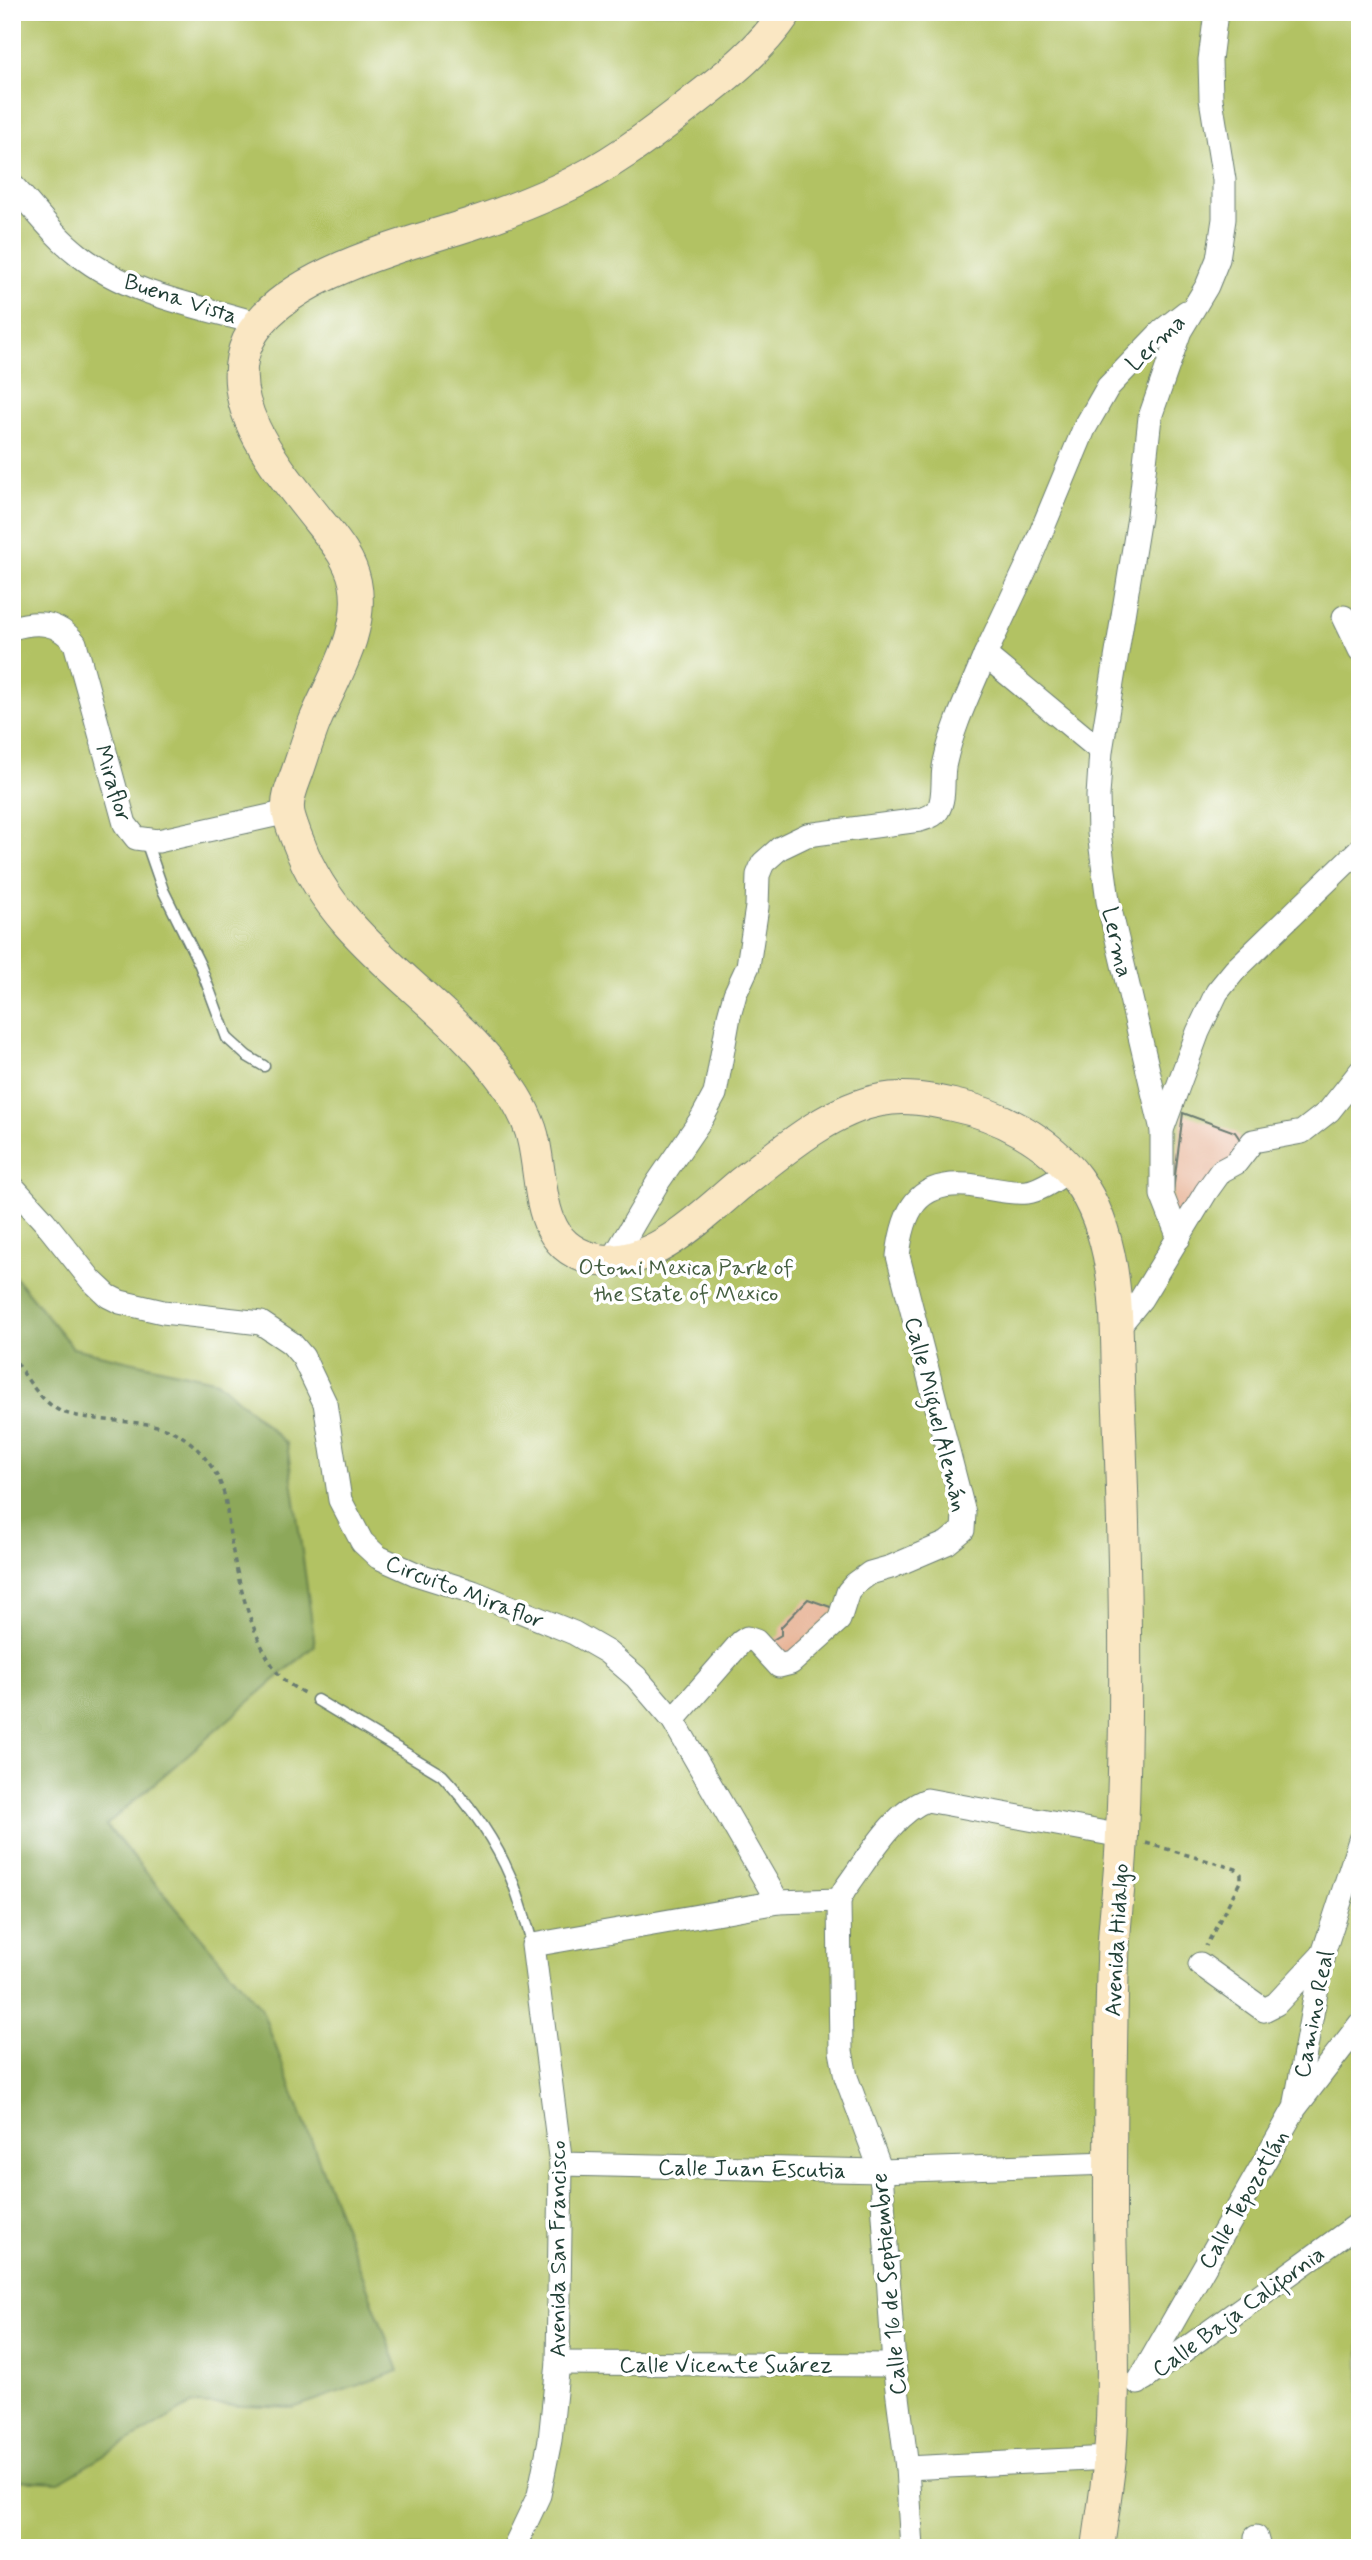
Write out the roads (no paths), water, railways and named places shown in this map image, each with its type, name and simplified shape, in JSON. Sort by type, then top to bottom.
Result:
[{"type":"main road","points":[[611,1262],[581,1255],[565,1245],[553,1230],[542,1195],[529,1124],[507,1085],[484,1056],[380,957],[333,905],[305,860],[288,812],[290,792],[310,733],[351,639],[356,618],[355,582],[349,564],[272,457],[253,426],[243,399],[243,355],[259,324],[297,292],[328,275],[373,254],[481,221],[563,188],[623,154],[675,116],[761,46],[786,12]]},
{"type":"main road","name":"Avenida Hidalgo","points":[[611,1262],[650,1252],[685,1230],[802,1137],[851,1109],[876,1100],[905,1097],[981,1110],[1017,1128],[1070,1170],[1083,1187],[1099,1223],[1107,1248],[1115,1301],[1123,1496],[1122,1836],[1113,1953],[1110,2163],[1125,2387],[1110,2458],[1099,2547]]},
{"type":"street","points":[[1194,306],[1207,286],[1218,259],[1224,219],[1224,180],[1211,86],[1210,60],[1216,12]]},
{"type":"street","name":"Buena Vista","points":[[12,185],[79,256],[121,280],[154,293],[259,324]]},
{"type":"street","name":"Lerma","points":[[611,1262],[658,1182],[702,1118],[715,1094],[732,1005],[748,966],[755,928],[758,875],[763,863],[780,848],[807,835],[920,820],[931,817],[938,810],[942,799],[944,763],[954,730],[1084,429],[1108,387],[1163,330],[1194,306]]},
{"type":"street","name":"Lerma","points":[[1162,1130],[1108,901],[1099,833],[1101,751],[1139,517],[1150,417],[1180,331],[1194,306]]},
{"type":"street","points":[[1344,617],[1360,650]]},
{"type":"street","name":"Miraflor","points":[[12,628],[50,624],[59,627],[75,643],[129,832],[146,841],[158,841],[288,812]]},
{"type":"street","points":[[985,655],[1101,751]]},
{"type":"street","points":[[1180,1238],[1162,1195],[1162,1130],[1198,1032],[1217,992],[1235,970],[1360,849]]},
{"type":"street","points":[[1115,1331],[1141,1299],[1221,1171],[1236,1163],[1254,1141],[1302,1132],[1329,1111],[1360,1073]]},
{"type":"street","name":"Calle Miguel Alemán","points":[[673,1720],[747,1638],[756,1641],[779,1666],[791,1662],[839,1620],[848,1592],[855,1584],[870,1573],[947,1543],[962,1530],[964,1513],[898,1256],[900,1237],[910,1208],[922,1195],[937,1187],[966,1185],[1028,1192],[1070,1170]]},
{"type":"street","name":"Circuito Miraflor","points":[[12,1186],[91,1280],[108,1296],[120,1302],[163,1312],[261,1323],[292,1343],[303,1357],[325,1403],[340,1500],[362,1542],[379,1557],[416,1574],[472,1592],[574,1633],[617,1660],[636,1677],[673,1720],[778,1902]]},
{"type":"street","points":[[533,1945],[778,1902],[839,1900],[895,1822],[915,1804],[928,1800],[1122,1836]]},
{"type":"street","name":"Camino Real","points":[[1295,2108],[1323,1954],[1360,1840]]},
{"type":"street","name":"Calle 16 de Septiembre","points":[[839,1900],[841,2052],[846,2077],[881,2171],[894,2365],[907,2468],[912,2548]]},
{"type":"street","name":"Avenida San Francisco","points":[[514,2548],[539,2495],[550,2440],[558,2363],[561,2164],[533,1945]]},
{"type":"street","points":[[1200,1964],[1264,2010],[1276,2004],[1323,1954]]},
{"type":"street","name":"Calle Tepozotlán","points":[[1125,2387],[1295,2108],[1360,2024]]},
{"type":"street","name":"Calle Juan Escutia","points":[[561,2164],[881,2171],[1110,2163]]},
{"type":"street","name":"Calle Baja California","points":[[1125,2387],[1360,2223]]},
{"type":"street","name":"Calle Vicente Suárez","points":[[558,2363],[894,2365]]},
{"type":"street","points":[[907,2468],[1110,2458]]},
{"type":"lane","points":[[146,841],[163,890],[200,965],[227,1038],[247,1056],[264,1066]]},
{"type":"lane","points":[[317,1700],[442,1775],[458,1792],[488,1832],[512,1879],[533,1945]]},
{"type":"park label","name":"Otomi Mexica Park of the State of Mexico","points":[[686,1280]]}]
